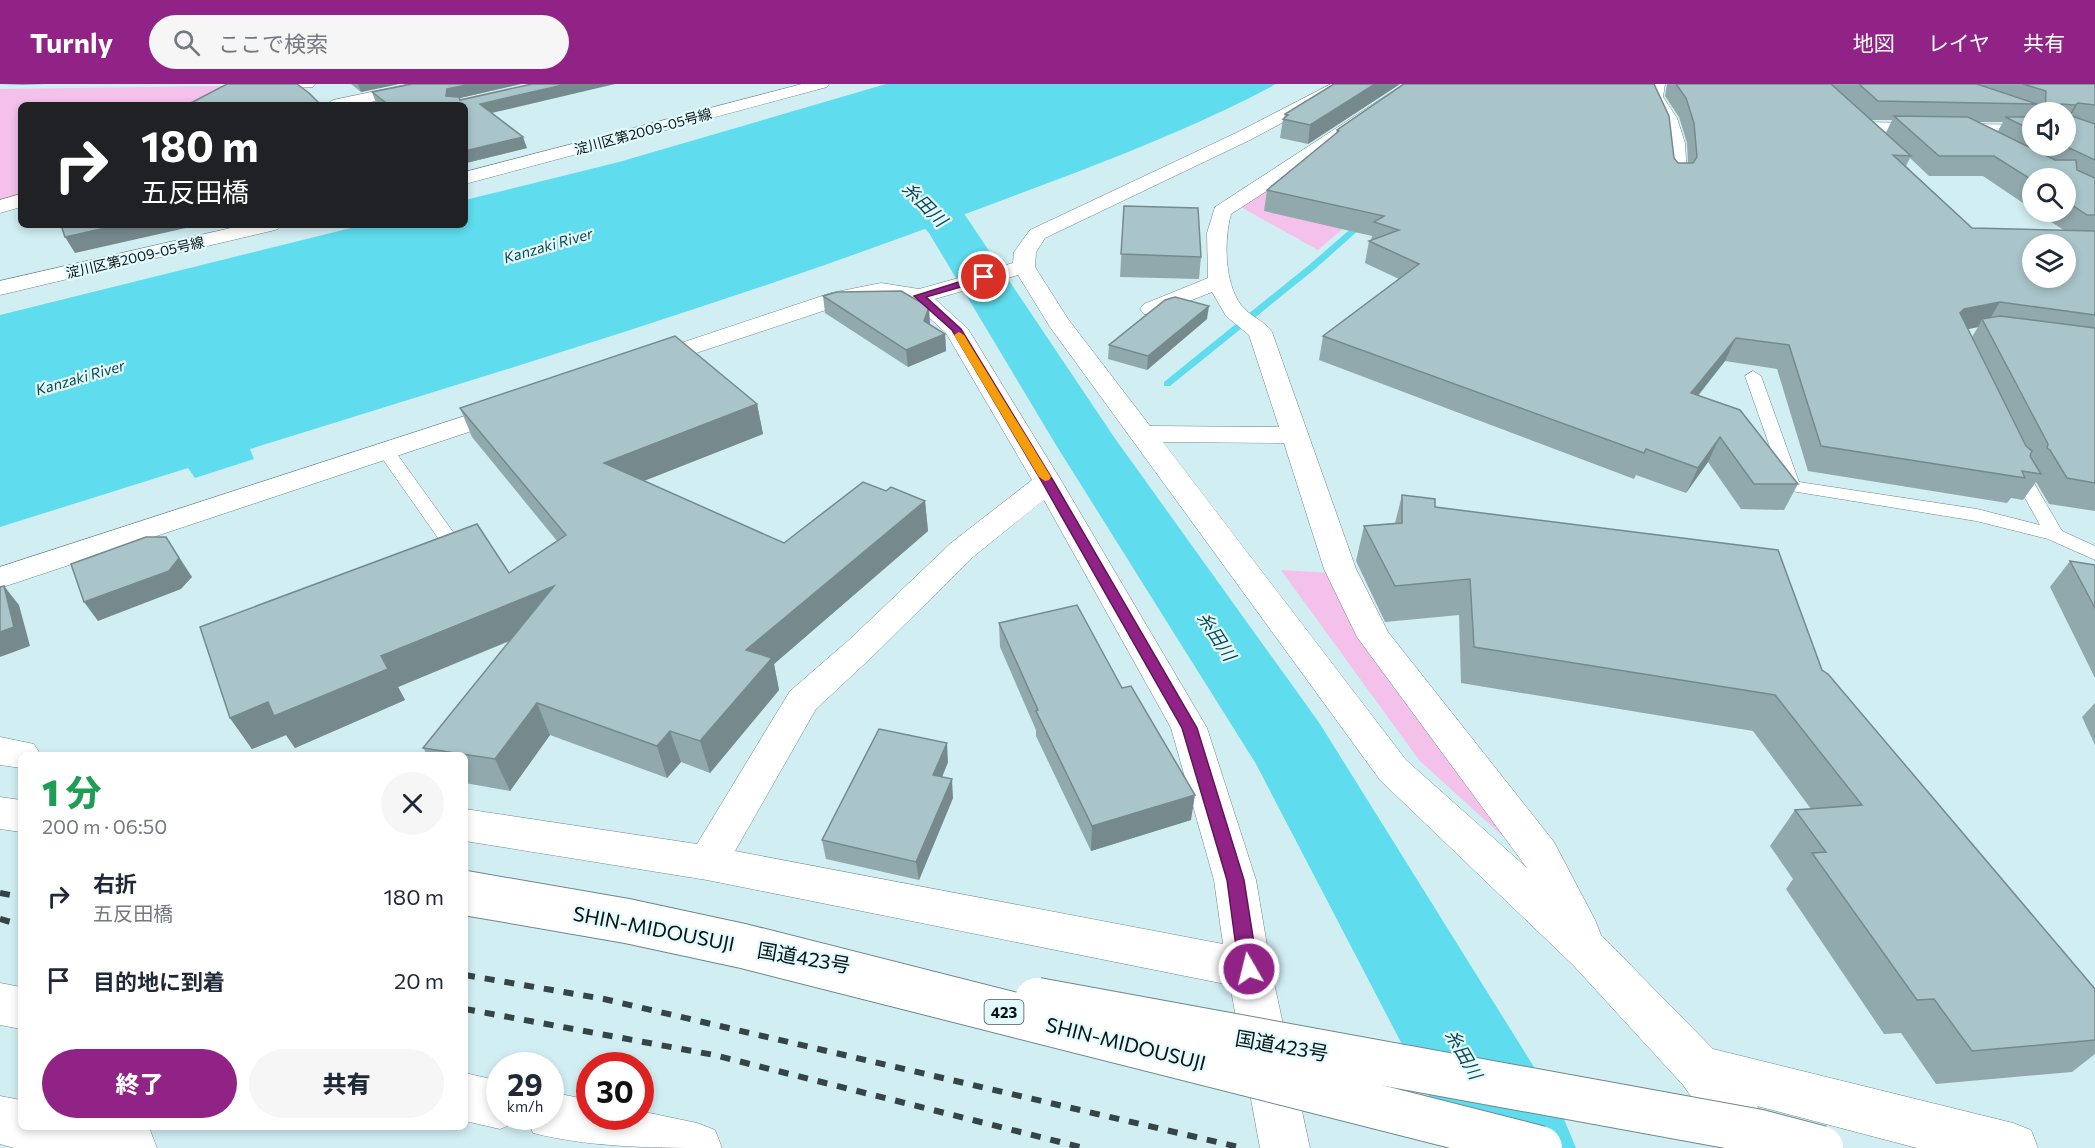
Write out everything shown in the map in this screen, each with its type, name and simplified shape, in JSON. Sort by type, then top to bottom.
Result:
[{"type":"main road","points":[[301,84],[321,102]]},
{"type":"main road","points":[[345,102],[408,86],[433,84]]},
{"type":"main road","name":"淀川区第2009-05号線","points":[[468,177],[821,84]]},
{"type":"main road","points":[[623,371],[838,298],[881,290],[930,292],[1015,268],[1037,234],[1244,136],[1343,84]]},
{"type":"main road","points":[[1415,84],[1312,154],[1222,211],[1216,226],[1220,281],[1230,307],[1260,332],[1340,569],[1374,637],[1540,854],[1588,951]]},
{"type":"main road","points":[[1657,84],[1655,97],[1677,135],[1678,177]]},
{"type":"main road","points":[[1846,111],[1879,142]]},
{"type":"main road","points":[[1863,127],[2022,130]]},
{"type":"main road","points":[[1959,129],[1998,149]]},
{"type":"main road","points":[[1244,136],[1267,142]]},
{"type":"main road","points":[[1290,148],[1312,154]]},
{"type":"main road","points":[[0,207],[18,201]]},
{"type":"main road","name":"淀川区第2009-05号線","points":[[0,288],[258,228]]},
{"type":"main road","points":[[1015,268],[1058,322],[1393,770],[1588,951],[1700,1069],[1756,1148]]},
{"type":"main road","points":[[1152,309],[1220,281]]},
{"type":"main road","points":[[930,292],[956,329],[1048,482],[1189,728],[1235,880],[1249,969],[1285,1148]]},
{"type":"main road","points":[[0,578],[533,401]]},
{"type":"main road","points":[[1142,434],[1294,435]]},
{"type":"main road","points":[[706,863],[803,700],[900,612],[962,550],[1048,482]]},
{"type":"main road","points":[[0,751],[18,754]]},
{"type":"main road","points":[[0,813],[18,816]]},
{"type":"main road","points":[[468,825],[706,863],[1249,969]]},
{"type":"main road","name":"SHIN-MIDOUSUJI","points":[[468,894],[627,921],[743,946],[1540,1148]]},
{"type":"main road","name":"国道423号","points":[[743,946],[1760,1132],[1821,1148]]},
{"type":"main road","points":[[0,1004],[18,1007]]},
{"type":"main road","points":[[1700,1069],[2013,1148]]},
{"type":"main road","points":[[468,1098],[486,1102]]},
{"type":"main road","points":[[564,1119],[685,1145]]},
{"type":"main road","points":[[0,1120],[18,1124]]},
{"type":"main road","points":[[48,1130],[132,1148]]},
{"type":"lane","points":[[1753,376],[1791,486],[1977,515],[2055,535],[2095,554]]},
{"type":"lane","points":[[386,451],[459,554]]},
{"type":"lane","points":[[2024,480],[2055,535]]},
{"type":"shaded area","points":[[230,86],[198,102],[18,102],[18,196],[0,202],[0,89]]},
{"type":"shaded area","points":[[1315,156],[1403,177],[1318,250],[1239,206]]},
{"type":"shaded area","points":[[1281,570],[1332,573],[1518,850],[1419,760]]},
{"type":"water","name":"Kanzaki River","points":[[886,84],[1276,84],[1201,121],[1124,153],[968,213],[790,277],[611,336],[250,449],[254,459],[195,478],[188,468],[0,527],[0,315],[351,228],[468,228],[468,199],[619,162]]},
{"type":"building","points":[[227,84],[297,84],[318,102],[193,102]]},
{"type":"building","points":[[412,84],[472,84],[447,89],[446,96],[459,97],[460,100],[532,84],[567,84],[480,104],[523,137],[468,150],[468,102],[385,102],[372,92]]},
{"type":"building","points":[[1334,84],[1375,84],[1310,125],[1283,119],[1288,115],[1285,114]]},
{"type":"building","points":[[1404,84],[1654,84],[1669,116],[1674,158],[1678,163],[1693,163],[1697,157],[1694,123],[1686,98],[1676,84],[1831,84],[1911,156],[1893,155],[1972,228],[2095,231],[2095,315],[2000,302],[1964,309],[1960,313],[2026,446],[2032,451],[2030,456],[2041,474],[2022,471],[2025,478],[1821,446],[1789,345],[1736,338],[1691,393],[1740,410],[1798,484],[1754,484],[1720,437],[1698,468],[1646,449],[1644,453],[1323,336],[1419,264],[1369,241],[1399,230],[1374,222],[1384,216],[1267,190],[1339,131],[1337,130]]},
{"type":"building","points":[[1859,84],[1977,84],[2031,102],[2022,104],[1878,101]]},
{"type":"building","points":[[2023,84],[2095,84],[2095,105],[2076,104],[2076,102],[2045,102],[2046,91]]},
{"type":"building","points":[[1894,116],[1968,117],[2022,144],[2022,156],[2047,156],[2055,160],[2076,160],[2077,170],[2095,178],[2095,215],[2087,215],[2076,208],[2076,168],[2022,168],[2022,174],[1994,156],[1939,156]]},
{"type":"building","points":[[2005,117],[2022,117],[2022,125]]},
{"type":"building","points":[[2076,117],[2095,124],[2095,160],[2076,151]]},
{"type":"building","points":[[1124,206],[1198,208],[1201,257],[1121,254]]},
{"type":"building","points":[[62,228],[106,228],[65,237]]},
{"type":"building","points":[[901,291],[929,307],[924,321],[945,334],[906,350],[823,296],[837,292]]},
{"type":"building","points":[[1175,297],[1209,306],[1148,356],[1109,345],[1165,300]]},
{"type":"building","points":[[2000,316],[2095,328],[2095,483],[2067,478],[2047,448],[2048,444],[1982,319]]},
{"type":"building","points":[[675,336],[757,404],[604,463],[784,543],[863,482],[886,491],[891,487],[925,501],[746,650],[772,658],[700,741],[670,731],[657,746],[537,703],[495,759],[468,755],[468,752],[423,748],[554,586],[381,656],[388,669],[274,716],[268,702],[230,718],[200,627],[477,524],[509,573],[566,535],[460,408]]},
{"type":"building","points":[[1402,495],[1435,499],[1435,507],[1778,550],[1822,670],[1828,674],[2095,989],[2095,1040],[1972,1051],[1934,999],[1917,1000],[1812,853],[1826,852],[1795,810],[1862,805],[1775,695],[1474,647],[1470,579],[1395,586],[1364,526],[1402,523]]},
{"type":"building","points":[[146,537],[166,537],[179,558],[169,571],[84,602],[71,564]]},
{"type":"building","points":[[2070,561],[2095,565],[2095,608]]},
{"type":"building","points":[[4,586],[14,627],[0,632],[0,587]]},
{"type":"building","points":[[1077,605],[1122,688],[1131,686],[1195,795],[1092,826],[1036,711],[1038,710],[999,623]]},
{"type":"building","points":[[879,729],[947,743],[933,775],[952,779],[916,862],[822,840]]},
{"type":"waterway","name":"糸田川","points":[[874,153],[948,225],[1088,445],[1290,747],[1518,1148]]},
{"type":"waterway","points":[[1167,384],[1312,267],[1365,221]]},
{"type":"railway","points":[[0,893],[18,896]]},
{"type":"railway","points":[[0,919],[18,924]]},
{"type":"railway","points":[[468,976],[604,999],[1243,1148]]},
{"type":"railway","points":[[468,1010],[714,1055],[1084,1148]]},
{"type":"slow traffic","points":[[959,335],[1045,477]]},
{"type":"route","points":[[984,277],[919,296],[956,329],[1048,482],[1189,728],[1235,880],[1249,969]]}]
